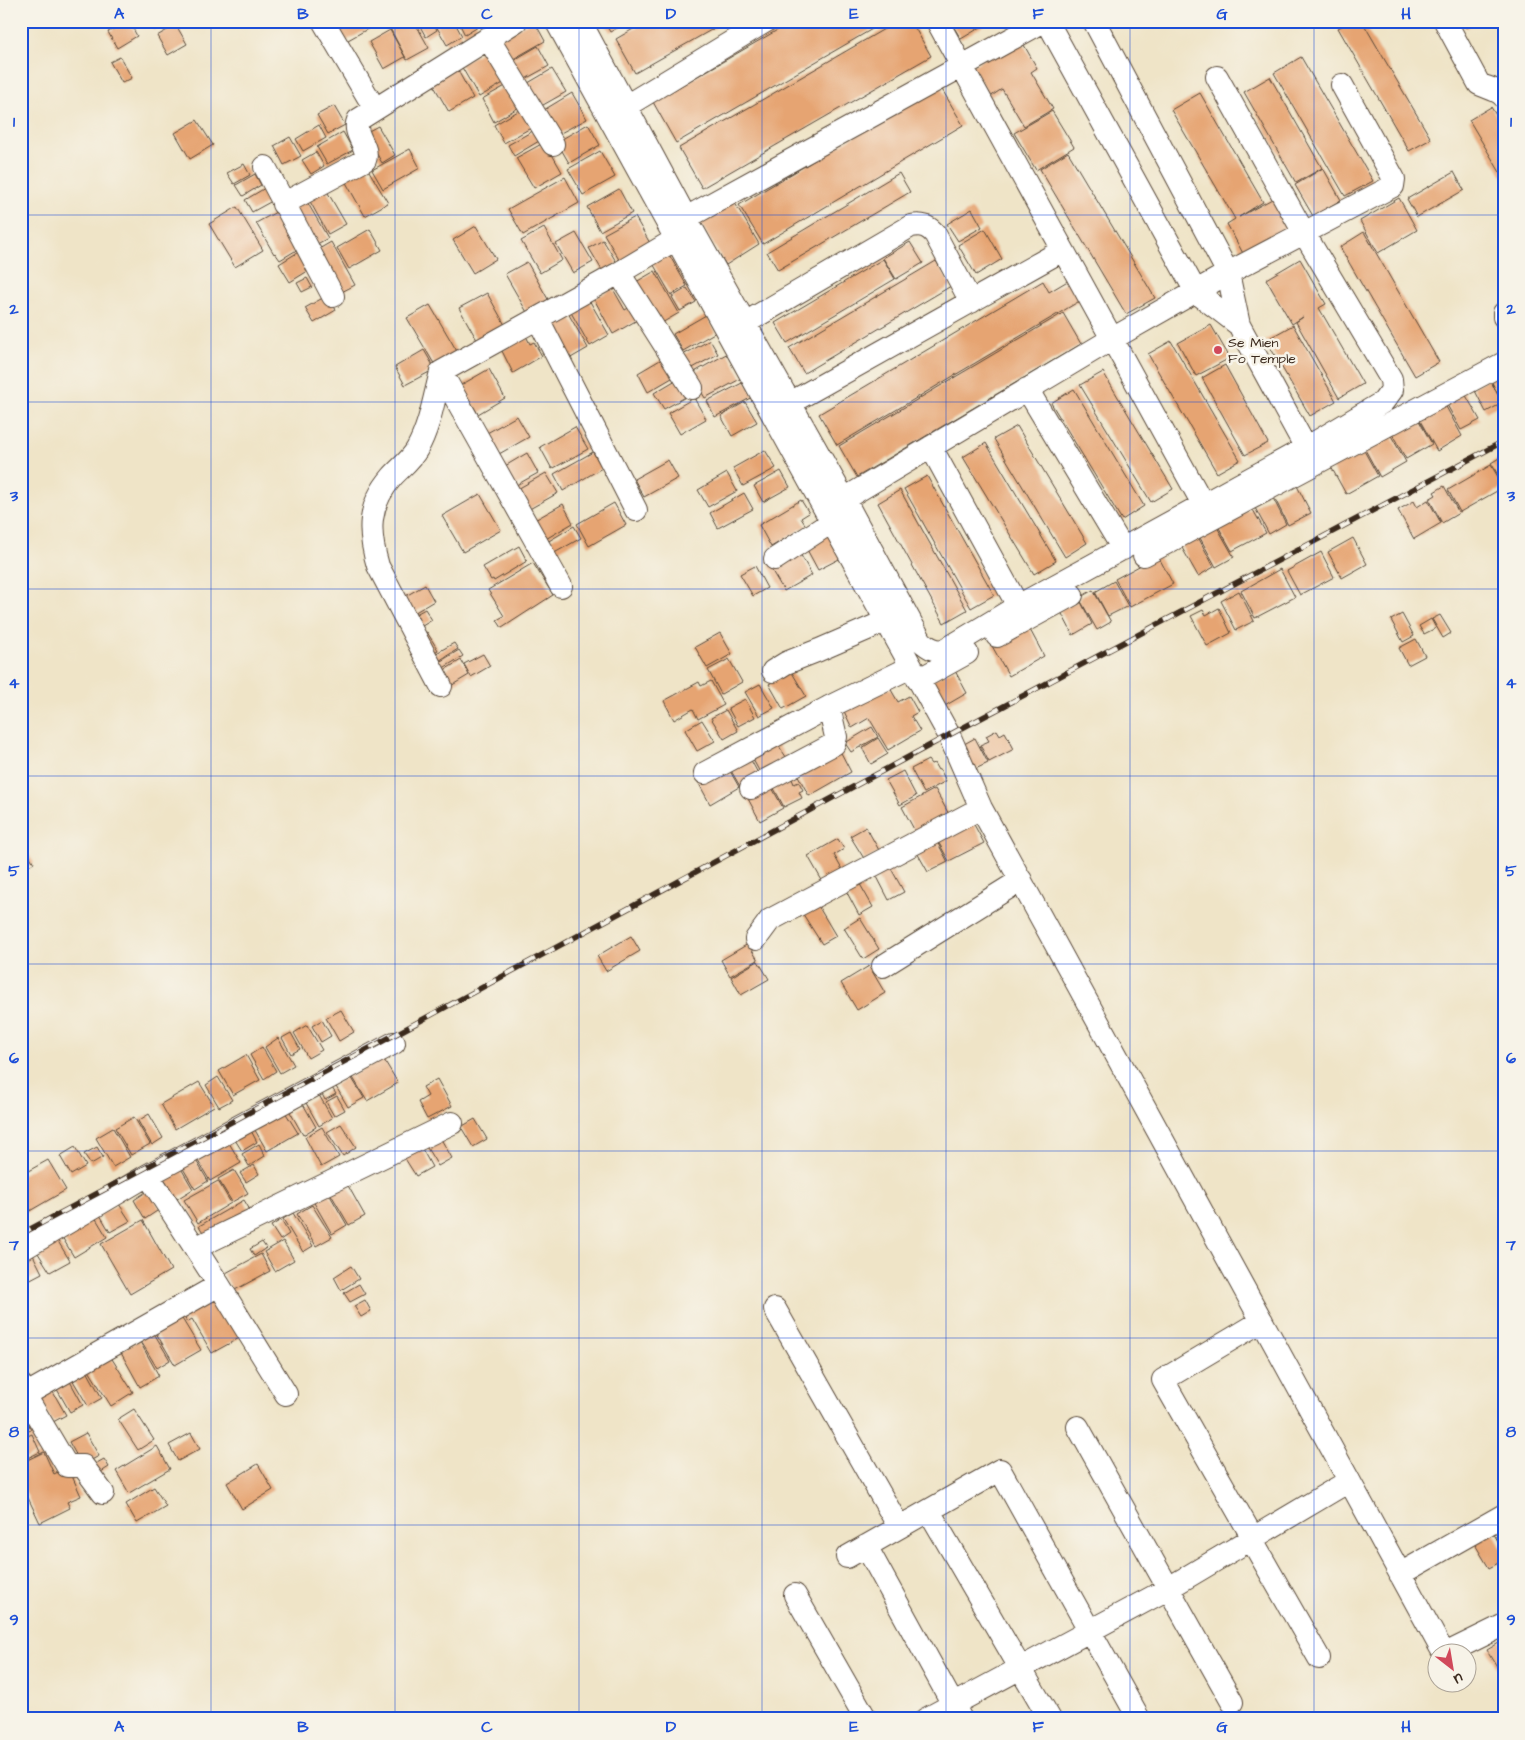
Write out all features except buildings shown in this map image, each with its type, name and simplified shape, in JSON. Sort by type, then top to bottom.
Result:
[{"type":"street","points":[[323,21],[374,109]]},
{"type":"street","points":[[283,204],[365,160],[366,155],[357,132],[358,120],[516,21]]},
{"type":"street","points":[[556,21],[949,735],[981,808],[1437,1642]]},
{"type":"street","points":[[580,21],[686,218],[844,499],[921,641],[936,651],[945,650],[1018,606],[1306,448],[1383,402],[1392,390],[1391,379],[1304,232],[1217,77]]},
{"type":"street","points":[[626,106],[766,21]]},
{"type":"street","points":[[937,21],[1203,504]]},
{"type":"street","points":[[686,218],[1045,21],[1196,292],[1239,325]]},
{"type":"street","points":[[1094,21],[1228,273],[1239,325],[1306,448]]},
{"type":"street","points":[[1445,21],[1479,84],[1502,94],[1504,97]]},
{"type":"street","points":[[488,38],[552,144]]},
{"type":"street","points":[[844,499],[1112,339],[1228,273],[1391,188],[1395,183],[1392,175],[1342,85]]},
{"type":"street","points":[[265,167],[333,296]]},
{"type":"street","points":[[745,322],[911,226],[919,224],[926,226],[935,234],[971,302]]},
{"type":"street","points":[[441,686],[378,566],[373,548],[371,525],[372,511],[378,496],[387,483],[409,460],[425,432],[441,372],[619,273],[676,238]]},
{"type":"street","points":[[790,403],[1063,250]]},
{"type":"street","points":[[619,273],[692,388]]},
{"type":"street","points":[[1504,313],[1504,318]]},
{"type":"street","points":[[538,319],[636,510]]},
{"type":"street","points":[[705,773],[829,707],[914,674],[1504,363]]},
{"type":"street","points":[[441,372],[561,586]]},
{"type":"street","points":[[1027,390],[1123,549]]},
{"type":"street","points":[[931,447],[1018,606]]},
{"type":"street","points":[[775,559],[833,522]]},
{"type":"street","points":[[773,671],[786,663],[886,621]]},
{"type":"street","points":[[750,788],[834,744],[836,737],[829,707]]},
{"type":"street","points":[[756,938],[770,920],[981,808]]},
{"type":"street","points":[[883,966],[1022,880]]},
{"type":"street","points":[[21,1250],[148,1175],[394,1043]]},
{"type":"street","points":[[195,1248],[452,1123]]},
{"type":"street","points":[[148,1175],[286,1394]]},
{"type":"street","points":[[103,1493],[83,1466],[67,1466],[23,1390],[219,1285]]},
{"type":"street","points":[[775,1309],[900,1527]]},
{"type":"street","points":[[1262,1321],[1163,1380],[1319,1658]]},
{"type":"street","points":[[1078,1427],[1232,1702]]},
{"type":"street","points":[[847,1557],[1000,1470],[1140,1719]]},
{"type":"street","points":[[926,1719],[957,1712],[1020,1668],[1168,1589],[1349,1481]]},
{"type":"street","points":[[929,1510],[1050,1719]]},
{"type":"street","points":[[1400,1574],[1504,1515]]},
{"type":"street","points":[[866,1546],[957,1712]]},
{"type":"street","points":[[795,1596],[866,1719]]},
{"type":"street","points":[[1470,1642],[1504,1625]]},
{"type":"railway","points":[[21,1234],[949,735],[1504,441]]},
{"type":"place","name":"Se Mien Fo Temple","points":[[1218,350]]}]
